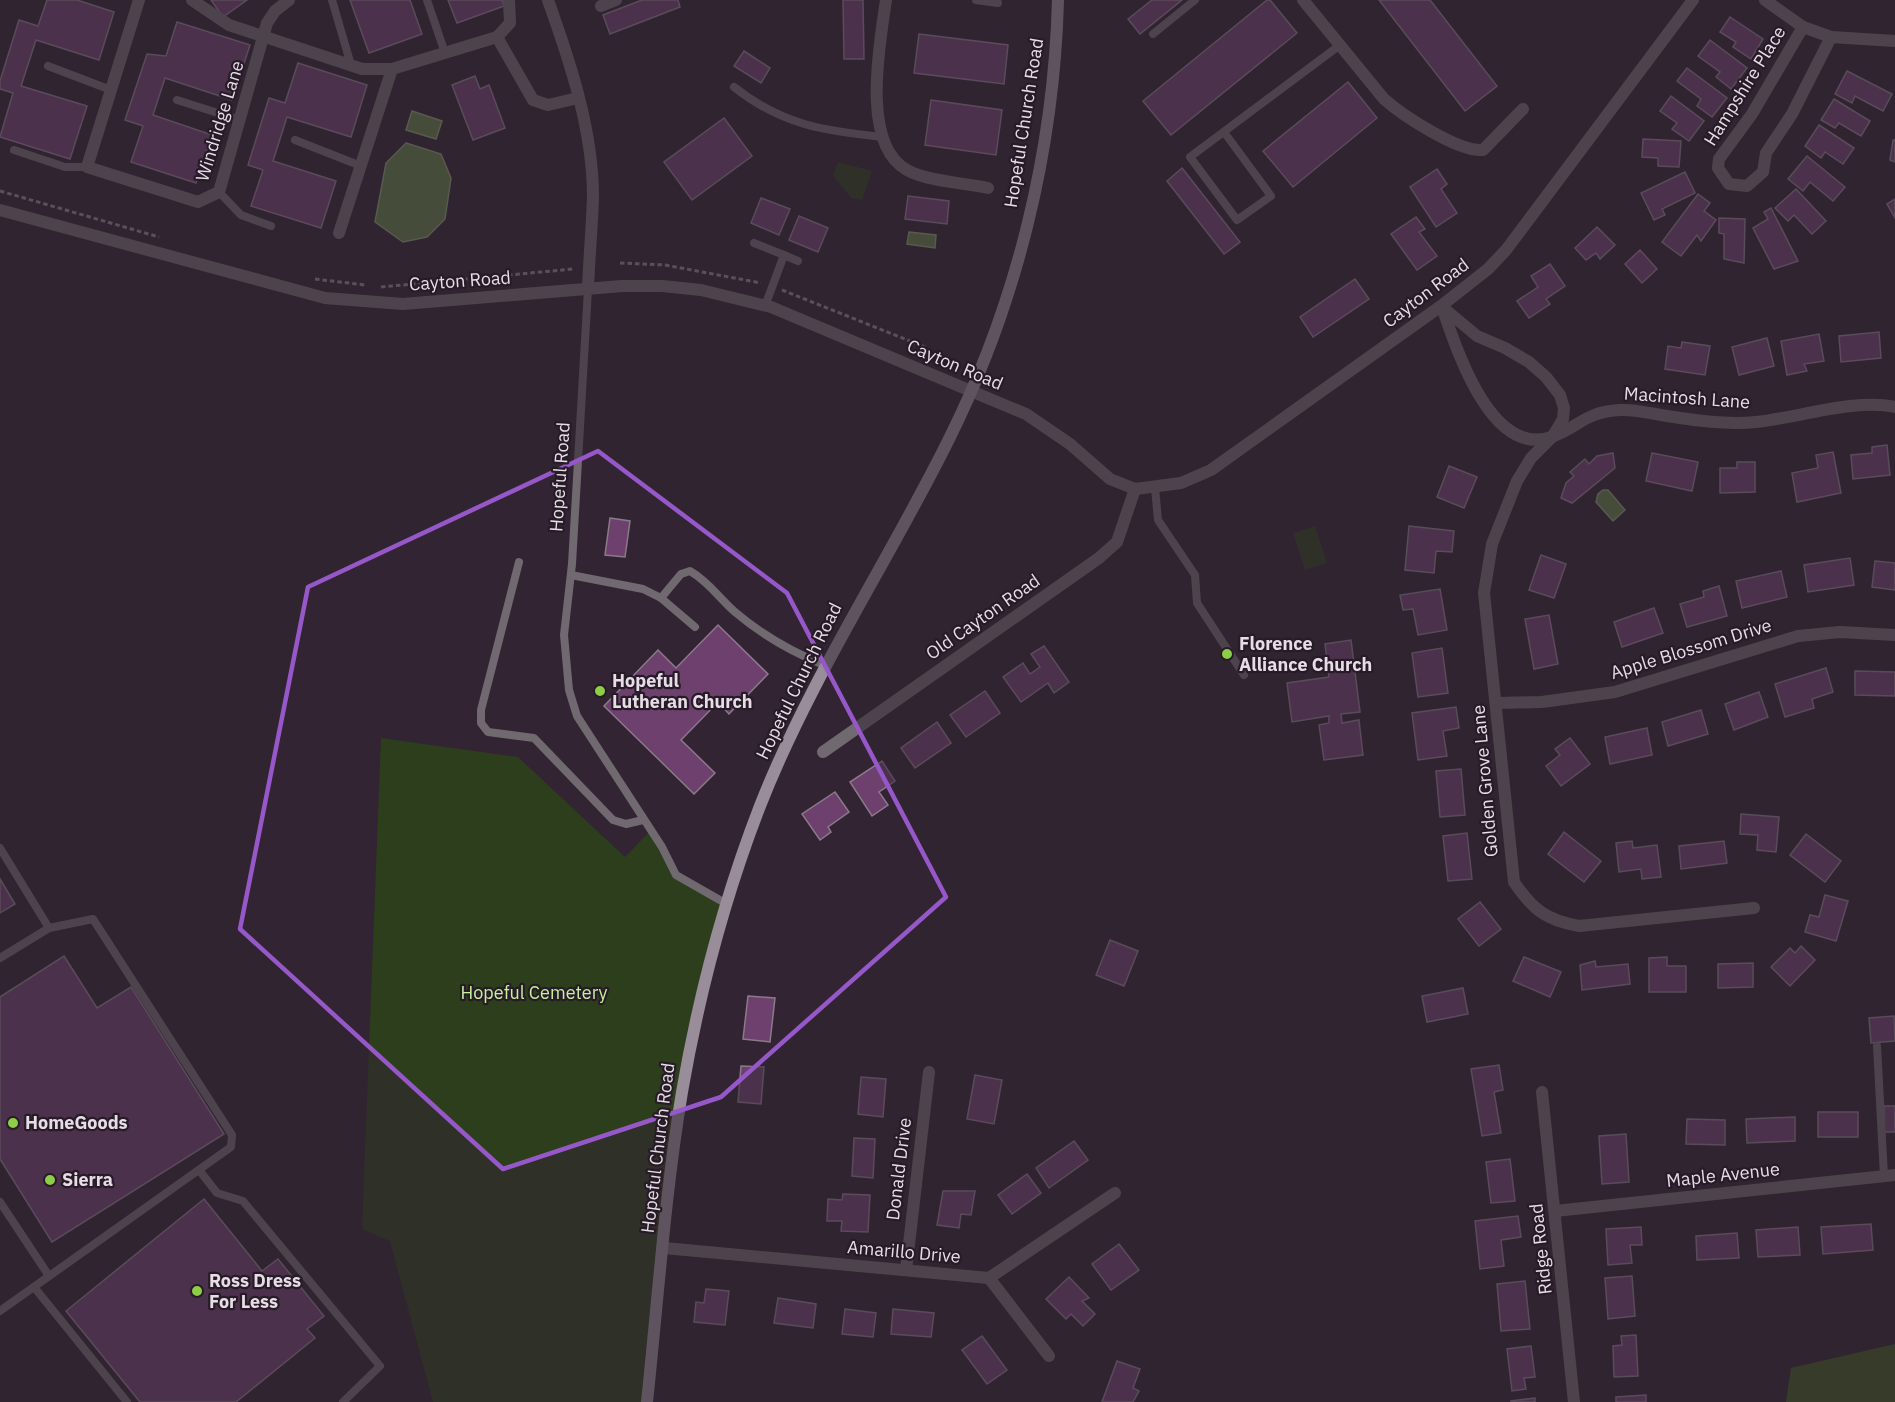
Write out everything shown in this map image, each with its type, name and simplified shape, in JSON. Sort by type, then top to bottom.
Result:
[{"type":"main road","name":"Hopeful Church Road","points":[[648,1402],[674,1145],[685,1076],[725,903],[780,759],[824,665],[931,476],[971,391],[1002,309],[1026,227],[1040,164],[1052,90],[1058,0]]},
{"type":"street","points":[[87,167],[138,0]]},
{"type":"street","points":[[192,0],[221,21],[362,69],[392,69],[497,37],[510,23],[509,0]]},
{"type":"street","name":"Windridge Lane","points":[[87,167],[198,202],[219,192],[264,36],[271,17],[289,0]]},
{"type":"street","name":"Hopeful Road","points":[[548,0],[585,126],[592,196],[588,289]]},
{"type":"street","points":[[601,6],[616,0]]},
{"type":"street","points":[[886,0],[877,85],[883,136],[893,159],[907,170],[988,188]]},
{"type":"street","name":"Cayton Road","points":[[0,210],[325,298],[403,304],[588,289],[662,286],[701,290],[765,306],[1026,414],[1070,444],[1089,464],[1110,479],[1135,489],[1155,488],[1181,483],[1211,470],[1441,306],[1488,269],[1506,250],[1693,0]]},
{"type":"street","points":[[1765,0],[1803,27],[1831,37],[1895,41]]},
{"type":"street","points":[[1305,1],[1384,99],[1397,111],[1429,130],[1472,149],[1488,147],[1523,109]]},
{"type":"street","name":"Hampshire Place","points":[[1803,27],[1767,91],[1719,159],[1718,168],[1729,184],[1747,186],[1763,172],[1766,153],[1792,114],[1831,37]]},
{"type":"street","points":[[497,37],[533,100],[548,105],[578,98]]},
{"type":"street","points":[[339,233],[392,69]]},
{"type":"street","points":[[1441,306],[1477,336],[1529,362],[1546,377],[1560,395],[1564,408],[1563,419],[1553,436],[1534,439],[1520,436],[1502,423],[1483,404],[1471,384],[1441,306]]},
{"type":"street","name":"Macintosh Lane","points":[[1553,436],[1584,417],[1622,410],[1725,423],[1755,422],[1846,408],[1885,405],[1895,407]]},
{"type":"street","name":"Golden Grove Lane","points":[[1553,436],[1531,458],[1517,481],[1492,544],[1484,593],[1497,703],[1510,863],[1514,882],[1528,903],[1553,921],[1579,926],[1754,908]]},
{"type":"street","name":"Old Cayton Road","points":[[824,752],[1099,558],[1116,542],[1135,489]]},
{"type":"street","name":"Apple Blossom Drive","points":[[1497,703],[1542,702],[1615,692],[1798,636],[1840,632],[1895,635]]},
{"type":"street","name":"Donald Drive","points":[[906,1270],[929,1072]]},
{"type":"street","name":"Ridge Road","points":[[1542,1092],[1574,1402]]},
{"type":"street","name":"Maple Avenue","points":[[1555,1211],[1890,1175]]},
{"type":"street","points":[[1049,1356],[989,1278],[1116,1193]]},
{"type":"street","name":"Amarillo Drive","points":[[664,1248],[989,1278]]},
{"type":"lane","points":[[332,0],[351,65]]},
{"type":"lane","points":[[427,0],[445,53]]},
{"type":"lane","points":[[976,0],[998,3]]},
{"type":"lane","points":[[1153,34],[1195,0]]},
{"type":"lane","points":[[1224,132],[1271,196],[1237,220],[1190,157],[1340,45]]},
{"type":"lane","points":[[48,66],[111,90]]},
{"type":"lane","points":[[734,87],[759,107],[825,131],[883,136]]},
{"type":"lane","points":[[177,100],[240,120]]},
{"type":"lane","points":[[295,141],[361,166]]},
{"type":"lane","points":[[14,150],[64,167],[87,167]]},
{"type":"lane","points":[[219,192],[241,215],[272,226]]},
{"type":"lane","points":[[754,243],[798,261]]},
{"type":"lane","points":[[765,306],[784,255]]},
{"type":"lane","name":"Hopeful Road","points":[[588,289],[565,653],[569,690],[577,716],[662,848],[676,875],[725,903]]},
{"type":"lane","points":[[1155,488],[1158,520],[1195,575],[1197,603],[1244,675]]},
{"type":"lane","points":[[519,562],[482,710],[481,723],[488,732],[534,738],[613,820],[626,824],[643,820]]},
{"type":"lane","points":[[661,598],[681,574],[690,571],[706,581],[735,612],[762,632],[790,651],[824,665]]},
{"type":"lane","points":[[571,575],[643,589],[661,598],[695,627]]},
{"type":"lane","points":[[0,848],[49,927]]},
{"type":"lane","points":[[0,958],[49,927],[93,920],[232,1135],[231,1147],[0,1311]]},
{"type":"lane","points":[[1878,1046],[1890,1175]]},
{"type":"lane","points":[[199,1170],[217,1193],[243,1201],[380,1366],[343,1402]]},
{"type":"lane","points":[[0,1202],[48,1276]]},
{"type":"lane","points":[[34,1287],[127,1402]]},
{"type":"path","points":[[0,191],[169,239]]},
{"type":"path","points":[[380,287],[573,268]]},
{"type":"path","points":[[314,279],[369,286]]},
{"type":"highlighted area","points":[[598,451],[787,593],[946,897],[721,1097],[503,1169],[240,929],[308,587]]},
{"type":"green space","points":[[838,162],[872,171],[862,200],[852,198],[833,176]]},
{"type":"green space","points":[[1315,526],[1327,563],[1305,570],[1293,533]]},
{"type":"green space","name":"Hopeful Cemetery","points":[[381,738],[518,757],[625,857],[650,831],[676,875],[725,903],[690,1046],[647,1402],[433,1402],[390,1241],[362,1229]]},
{"type":"shaded area","points":[[412,111],[442,121],[436,139],[406,130]]},
{"type":"shaded area","points":[[406,143],[441,154],[451,178],[445,219],[427,237],[403,242],[375,222],[386,163]]},
{"type":"shaded area","points":[[909,232],[936,235],[935,248],[907,244]]},
{"type":"shaded area","points":[[1603,490],[1608,490],[1625,510],[1613,521],[1596,502],[1598,494]]},
{"type":"shaded area","points":[[1895,1344],[1895,1402],[1786,1402],[1791,1368]]},
{"type":"building","points":[[47,0],[77,0],[114,12],[99,60],[36,40],[21,86],[87,106],[70,159],[0,137],[13,93],[0,89],[0,81],[19,20],[38,26]]},
{"type":"building","points":[[211,0],[247,0],[223,17]]},
{"type":"building","points":[[350,0],[410,0],[422,34],[369,53]]},
{"type":"building","points":[[448,0],[502,0],[504,6],[457,23]]},
{"type":"building","points":[[642,0],[678,0],[680,7],[610,34],[603,15]]},
{"type":"building","points":[[843,0],[863,0],[864,59],[844,59]]},
{"type":"building","points":[[1152,0],[1182,0],[1140,34],[1128,19]]},
{"type":"building","points":[[1267,0],[1270,0],[1297,33],[1171,135],[1143,101]]},
{"type":"building","points":[[1379,0],[1430,0],[1497,86],[1465,111]]},
{"type":"building","points":[[1730,17],[1763,39],[1751,59],[1733,47],[1736,42],[1720,32]]},
{"type":"building","points":[[177,22],[250,45],[232,100],[165,78],[153,115],[212,135],[196,183],[131,162],[143,126],[125,120],[147,54],[166,56]]},
{"type":"building","points":[[919,34],[1008,45],[1004,84],[914,73]]},
{"type":"building","points":[[1710,40],[1747,68],[1731,89],[1716,77],[1720,72],[1698,56]]},
{"type":"building","points":[[744,51],[770,68],[761,83],[734,66]]},
{"type":"building","points":[[298,63],[367,85],[351,137],[287,117],[273,161],[336,181],[321,228],[251,206],[263,170],[248,165],[269,98],[285,103]]},
{"type":"building","points":[[1687,68],[1727,98],[1712,117],[1697,106],[1701,99],[1677,81]]},
{"type":"building","points":[[1847,71],[1892,94],[1883,111],[1855,96],[1852,103],[1835,94]]},
{"type":"building","points":[[475,76],[480,89],[489,85],[505,128],[473,140],[452,85]]},
{"type":"building","points":[[1348,82],[1377,118],[1293,187],[1263,151]]},
{"type":"building","points":[[1671,96],[1704,121],[1689,141],[1672,129],[1677,123],[1660,111]]},
{"type":"building","points":[[1834,99],[1870,121],[1861,136],[1839,123],[1835,128],[1821,120]]},
{"type":"building","points":[[931,100],[1002,110],[996,155],[925,145]]},
{"type":"building","points":[[724,118],[752,156],[692,200],[664,162]]},
{"type":"building","points":[[1819,125],[1854,148],[1843,164],[1825,152],[1821,158],[1805,146]]},
{"type":"building","points":[[1643,139],[1681,141],[1679,167],[1658,166],[1658,158],[1642,157]]},
{"type":"building","points":[[1893,140],[1895,140],[1895,162],[1890,160]]},
{"type":"building","points":[[1807,156],[1845,187],[1833,201],[1810,182],[1803,191],[1788,179]]},
{"type":"building","points":[[1182,168],[1240,242],[1224,254],[1167,181]]},
{"type":"building","points":[[1437,169],[1447,184],[1441,189],[1457,213],[1436,227],[1410,187]]},
{"type":"building","points":[[1685,172],[1695,193],[1662,209],[1665,215],[1654,220],[1641,193]]},
{"type":"building","points":[[1796,189],[1826,221],[1812,234],[1794,215],[1788,221],[1775,208]]},
{"type":"building","points":[[1698,194],[1710,203],[1704,211],[1716,220],[1701,241],[1697,235],[1681,256],[1662,242]]},
{"type":"building","points":[[908,196],[949,201],[947,224],[905,219]]},
{"type":"building","points":[[761,198],[790,209],[779,235],[751,223]]},
{"type":"building","points":[[1895,199],[1895,218],[1887,204]]},
{"type":"building","points":[[1771,208],[1798,261],[1774,269],[1753,228],[1768,219],[1764,212]]},
{"type":"building","points":[[799,216],[828,228],[818,252],[789,240]]},
{"type":"building","points":[[1416,217],[1425,229],[1419,232],[1437,256],[1417,270],[1391,234]]},
{"type":"building","points":[[1719,218],[1745,219],[1744,263],[1724,259],[1724,234],[1719,233]]},
{"type":"building","points":[[1597,227],[1615,245],[1600,259],[1596,253],[1586,260],[1575,248]]},
{"type":"building","points":[[1640,250],[1657,269],[1642,283],[1625,264]]},
{"type":"building","points":[[1550,264],[1565,286],[1546,299],[1550,304],[1529,318],[1517,301],[1538,287],[1531,276]]},
{"type":"building","points":[[1355,279],[1369,299],[1313,337],[1300,317]]},
{"type":"building","points":[[1879,332],[1881,358],[1841,362],[1839,336]]},
{"type":"building","points":[[1819,334],[1824,361],[1804,364],[1807,371],[1787,375],[1781,341]]},
{"type":"building","points":[[1767,338],[1774,366],[1739,375],[1732,347]]},
{"type":"building","points":[[1682,342],[1710,346],[1705,375],[1665,369],[1668,346],[1681,348]]},
{"type":"building","points":[[1887,445],[1890,475],[1853,479],[1851,455],[1872,453],[1872,447]]},
{"type":"building","points":[[1833,452],[1841,493],[1797,502],[1792,473],[1818,468],[1816,455]]},
{"type":"building","points":[[1613,453],[1615,468],[1572,503],[1561,498],[1566,483],[1574,476],[1570,472],[1585,459],[1589,464],[1597,456]]},
{"type":"building","points":[[1652,453],[1698,462],[1692,491],[1646,481]]},
{"type":"building","points":[[1737,462],[1755,462],[1755,492],[1720,493],[1720,468],[1737,468]]},
{"type":"building","points":[[1449,466],[1477,477],[1464,508],[1437,497]]},
{"type":"building","points":[[610,518],[630,521],[625,557],[605,555]]},
{"type":"building","points":[[1409,526],[1454,531],[1452,552],[1436,551],[1434,573],[1405,570]]},
{"type":"building","points":[[1541,555],[1566,564],[1554,598],[1529,590]]},
{"type":"building","points":[[1850,558],[1854,585],[1808,592],[1804,565]]},
{"type":"building","points":[[1875,561],[1895,563],[1895,590],[1872,587]]},
{"type":"building","points":[[1781,571],[1787,597],[1742,608],[1736,581]]},
{"type":"building","points":[[1719,586],[1727,616],[1687,627],[1680,604],[1704,597],[1703,591]]},
{"type":"building","points":[[1440,589],[1447,630],[1418,635],[1413,609],[1403,610],[1400,595]]},
{"type":"building","points":[[1654,608],[1663,633],[1622,647],[1614,622]]},
{"type":"building","points":[[1549,615],[1558,664],[1534,669],[1525,619]]},
{"type":"building","name":"Hopeful Lutheran Church","points":[[718,625],[768,674],[729,714],[718,702],[681,740],[715,773],[694,794],[604,706],[658,650],[676,668]]},
{"type":"building","name":"Florence Alliance Church","points":[[1351,640],[1360,712],[1341,714],[1342,723],[1359,720],[1363,755],[1324,760],[1319,725],[1329,723],[1329,716],[1292,722],[1287,683],[1329,677],[1325,644]]},
{"type":"building","points":[[1044,646],[1069,682],[1054,693],[1048,683],[1021,702],[1003,677],[1023,663],[1030,674],[1040,667],[1031,654]]},
{"type":"building","points":[[1442,648],[1448,693],[1418,697],[1412,653]]},
{"type":"building","points":[[1826,668],[1833,692],[1812,699],[1814,708],[1785,717],[1775,684]]},
{"type":"building","points":[[1855,671],[1895,672],[1895,696],[1855,695]]},
{"type":"building","points":[[985,691],[1000,713],[966,737],[950,715]]},
{"type":"building","points":[[1759,692],[1768,717],[1734,730],[1725,704]]},
{"type":"building","points":[[1456,707],[1459,728],[1443,731],[1447,756],[1418,760],[1412,713]]},
{"type":"building","points":[[1701,710],[1708,734],[1668,746],[1662,722]]},
{"type":"building","points":[[937,722],[951,743],[915,768],[901,748]]},
{"type":"building","points":[[1647,728],[1652,755],[1610,764],[1605,737]]},
{"type":"building","points":[[1570,738],[1590,764],[1561,786],[1546,766],[1560,755],[1555,749]]},
{"type":"building","points":[[882,761],[895,781],[879,792],[888,805],[872,816],[850,782]]},
{"type":"building","points":[[1461,769],[1465,815],[1440,817],[1436,771]]},
{"type":"building","points":[[835,792],[849,812],[828,827],[831,832],[820,840],[802,814]]},
{"type":"building","points":[[1741,814],[1779,817],[1776,852],[1757,850],[1758,835],[1740,834]]},
{"type":"building","points":[[1564,832],[1601,861],[1584,882],[1548,854]]},
{"type":"building","points":[[1467,833],[1472,879],[1448,881],[1443,836]]},
{"type":"building","points":[[1806,834],[1841,861],[1825,882],[1790,855]]},
{"type":"building","points":[[1632,841],[1633,848],[1657,845],[1661,877],[1642,879],[1641,869],[1619,872],[1616,843]]},
{"type":"building","points":[[1724,841],[1727,863],[1681,869],[1679,846]]},
{"type":"building","points":[[0,879],[15,904],[0,913]]},
{"type":"building","points":[[1825,895],[1848,901],[1836,941],[1805,932],[1810,915],[1819,917]]},
{"type":"building","points":[[1480,902],[1501,929],[1479,946],[1458,919]]},
{"type":"building","points":[[1110,940],[1138,951],[1124,986],[1096,975]]},
{"type":"building","points":[[1801,946],[1815,960],[1790,986],[1771,967],[1790,948],[1795,953]]},
{"type":"building","points":[[64,956],[97,1008],[131,987],[224,1134],[52,1242],[0,1159],[0,997]]},
{"type":"building","points":[[1524,957],[1561,972],[1550,997],[1513,981]]},
{"type":"building","points":[[1667,957],[1667,966],[1686,966],[1686,992],[1649,992],[1649,958]]},
{"type":"building","points":[[1595,961],[1596,967],[1628,964],[1630,984],[1582,990],[1580,965]]},
{"type":"building","points":[[1753,963],[1753,987],[1718,988],[1718,964]]},
{"type":"building","points":[[1463,988],[1468,1014],[1427,1022],[1422,996]]},
{"type":"building","points":[[748,996],[775,998],[770,1042],[743,1039]]},
{"type":"building","points":[[1894,1016],[1895,1041],[1871,1043],[1869,1018]]},
{"type":"building","points":[[1499,1065],[1503,1090],[1494,1092],[1501,1133],[1482,1136],[1471,1069]]},
{"type":"building","points":[[741,1066],[764,1067],[761,1104],[738,1102]]},
{"type":"building","points":[[975,1075],[1002,1080],[994,1124],[967,1119]]},
{"type":"building","points":[[861,1077],[886,1079],[883,1117],[858,1114]]},
{"type":"building","points":[[1884,1106],[1895,1106],[1895,1132],[1884,1132]]},
{"type":"building","points":[[1818,1112],[1858,1112],[1858,1137],[1818,1137]]},
{"type":"building","points":[[1795,1117],[1795,1141],[1747,1143],[1746,1119]]},
{"type":"building","points":[[1687,1119],[1725,1120],[1725,1145],[1686,1144]]},
{"type":"building","points":[[1626,1134],[1629,1182],[1602,1184],[1599,1136]]},
{"type":"building","points":[[854,1138],[875,1139],[873,1178],[852,1176]]},
{"type":"building","points":[[1074,1141],[1088,1160],[1049,1188],[1036,1168]]},
{"type":"building","points":[[1510,1159],[1515,1201],[1491,1203],[1486,1162]]},
{"type":"building","points":[[1027,1174],[1041,1193],[1012,1214],[998,1195]]},
{"type":"building","points":[[943,1191],[975,1191],[971,1215],[961,1214],[959,1228],[937,1225]]},
{"type":"building","points":[[843,1194],[870,1195],[868,1232],[841,1231],[842,1221],[827,1221],[828,1199],[842,1200]]},
{"type":"building","name":"Ross Dress For Less","points":[[204,1199],[262,1271],[278,1259],[324,1316],[307,1329],[315,1338],[236,1402],[140,1402],[66,1311]]},
{"type":"building","points":[[1518,1216],[1521,1237],[1501,1240],[1504,1266],[1480,1269],[1475,1221]]},
{"type":"building","points":[[1871,1224],[1873,1250],[1823,1254],[1821,1227]]},
{"type":"building","points":[[1641,1227],[1642,1245],[1630,1245],[1632,1263],[1608,1265],[1606,1229]]},
{"type":"building","points":[[1798,1227],[1800,1255],[1758,1257],[1756,1230]]},
{"type":"building","points":[[1737,1233],[1739,1258],[1697,1260],[1696,1236]]},
{"type":"building","points":[[1119,1244],[1139,1270],[1111,1290],[1092,1264]]},
{"type":"building","points":[[1632,1276],[1635,1316],[1608,1319],[1605,1278]]},
{"type":"building","points":[[1069,1277],[1089,1298],[1082,1301],[1095,1314],[1083,1326],[1071,1314],[1066,1319],[1046,1299]]},
{"type":"building","points":[[1525,1281],[1530,1329],[1501,1331],[1497,1284]]},
{"type":"building","points":[[706,1289],[729,1291],[725,1325],[694,1322],[696,1302],[704,1303]]},
{"type":"building","points":[[778,1298],[816,1304],[813,1328],[774,1323]]},
{"type":"building","points":[[845,1309],[876,1313],[873,1337],[842,1334]]},
{"type":"building","points":[[893,1309],[934,1313],[931,1337],[891,1334]]},
{"type":"building","points":[[1636,1335],[1638,1376],[1614,1377],[1613,1346],[1622,1345],[1621,1336]]},
{"type":"building","points":[[982,1336],[1007,1370],[987,1384],[962,1350]]},
{"type":"building","points":[[1531,1346],[1535,1377],[1524,1378],[1526,1389],[1512,1391],[1507,1349]]},
{"type":"building","points":[[1117,1361],[1140,1369],[1133,1388],[1139,1391],[1133,1402],[1102,1402]]},
{"type":"building","points":[[1646,1395],[1646,1402],[1616,1402],[1616,1397]]},
{"type":"building","points":[[1535,1398],[1535,1402],[1511,1402],[1511,1401]]},
{"type":"place","name":"Florence Alliance Church","points":[[1227,654]]},
{"type":"place","name":"Hopeful Lutheran Church","points":[[600,691]]},
{"type":"place","name":"HomeGoods","points":[[13,1123]]},
{"type":"place","name":"Sierra","points":[[50,1180]]},
{"type":"place","name":"Ross Dress For Less","points":[[197,1291]]}]
